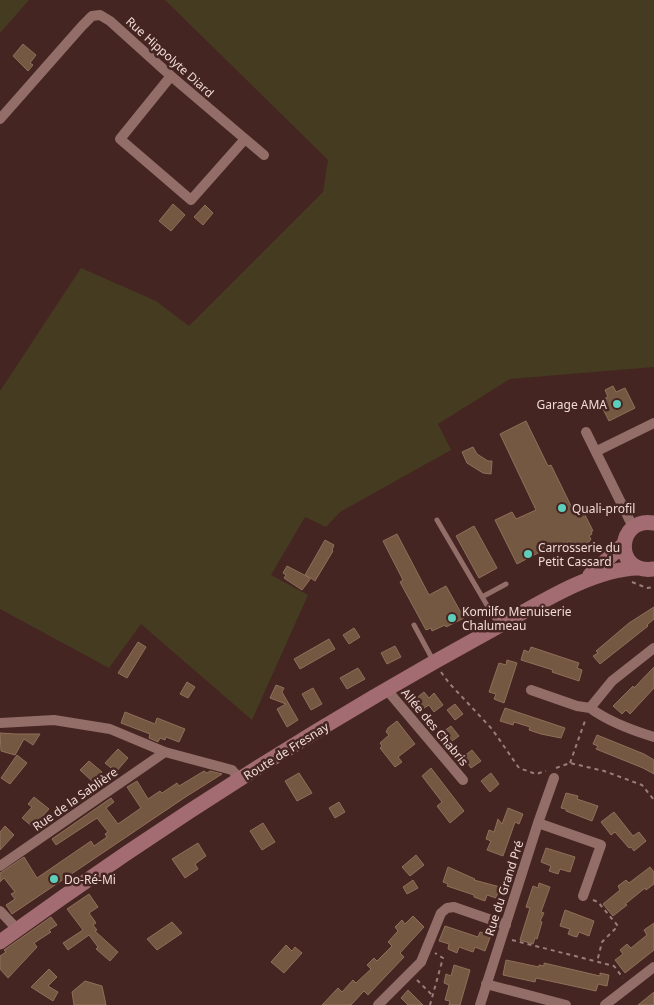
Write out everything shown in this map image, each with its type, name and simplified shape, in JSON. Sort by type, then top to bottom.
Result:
[{"type":"street","name":"Rue Hippolyte Diard","points":[[0,119],[92,16],[100,16],[110,21],[264,156]]},
{"type":"street","points":[[172,76],[120,139],[191,200],[245,140]]},
{"type":"street","points":[[597,451],[654,423]]},
{"type":"street","points":[[586,432],[634,527],[641,523],[654,524]]},
{"type":"street","name":"Route de Fresnay","points":[[585,580],[624,544],[625,538],[634,527]]},
{"type":"street","points":[[624,544],[626,557],[631,564],[638,568]]},
{"type":"street","name":"Route de Fresnay","points":[[0,942],[114,861],[276,755],[434,662],[585,580],[617,570],[654,569]]},
{"type":"street","points":[[590,708],[612,681],[654,648]]},
{"type":"street","name":"Allée des Chabris","points":[[387,690],[463,780]]},
{"type":"street","points":[[531,690],[577,706],[590,708],[603,718],[654,737]]},
{"type":"street","points":[[0,723],[54,720],[110,729],[165,752],[232,770],[240,779]]},
{"type":"street","name":"Rue de la Sablière","points":[[0,866],[165,752]]},
{"type":"street","name":"Rue du Grand Pré","points":[[480,1005],[554,778]]},
{"type":"street","points":[[538,823],[601,845],[583,896]]},
{"type":"street","points":[[378,1005],[421,962],[441,913],[447,908],[454,907],[506,925]]},
{"type":"street","points":[[0,911],[17,929]]},
{"type":"street","points":[[605,1005],[654,967]]},
{"type":"street","points":[[486,984],[544,1002],[566,1005]]},
{"type":"lane","points":[[437,520],[499,626]]},
{"type":"lane","points":[[482,597],[506,584]]},
{"type":"lane","points":[[414,625],[434,662]]},
{"type":"path","points":[[625,580],[647,588],[654,587]]},
{"type":"path","points":[[434,662],[449,683],[492,729],[519,768],[536,774],[570,763],[604,771],[642,785],[654,800]]},
{"type":"path","points":[[570,763],[590,708]]},
{"type":"path","points":[[583,896],[598,902],[618,926],[602,942],[597,962]]},
{"type":"path","points":[[502,936],[522,944],[614,966],[629,986]]},
{"type":"path","points":[[427,949],[443,958],[430,1005]]},
{"type":"path","points":[[411,973],[433,996]]},
{"type":"shaded area","points":[[0,0],[29,0],[0,33]]},
{"type":"shaded area","points":[[165,0],[654,0],[654,367],[510,379],[438,424],[451,450],[340,512],[326,527],[305,517],[271,575],[308,595],[252,720],[141,624],[109,668],[0,609],[0,391],[81,268],[156,301],[189,326],[323,192],[328,160]]},
{"type":"building","points":[[23,44],[36,55],[30,63],[33,65],[28,71],[13,56]]},
{"type":"building","points":[[173,204],[185,215],[171,231],[159,221]]},
{"type":"building","points":[[205,205],[213,213],[203,225],[194,217]]},
{"type":"building","name":"Garage AMA","points":[[613,386],[616,392],[625,388],[635,408],[609,421],[599,401],[608,397],[605,390]]},
{"type":"building","points":[[526,421],[548,466],[551,465],[576,516],[584,513],[593,531],[591,531],[592,534],[589,536],[591,539],[589,542],[574,549],[570,541],[555,549],[553,545],[517,564],[495,520],[512,512],[516,519],[536,510],[500,434]]},
{"type":"building","points":[[473,447],[477,454],[488,461],[492,461],[491,474],[483,473],[467,463],[462,452]]},
{"type":"building","points":[[474,526],[497,568],[479,578],[456,536]]},
{"type":"building","points":[[397,534],[429,595],[446,586],[464,618],[446,627],[445,625],[432,631],[431,628],[426,630],[400,582],[403,580],[383,541]]},
{"type":"building","points":[[325,540],[334,545],[333,551],[315,581],[311,578],[302,590],[284,578],[286,575],[283,573],[287,566],[310,578],[305,575]]},
{"type":"building","points":[[654,607],[654,619],[648,626],[600,664],[593,656],[598,653],[596,651],[629,623]]},
{"type":"building","points":[[354,628],[360,637],[349,644],[343,635]]},
{"type":"building","points":[[329,639],[335,649],[300,669],[294,659]]},
{"type":"building","points":[[138,642],[146,647],[127,678],[118,673]]},
{"type":"building","points":[[395,646],[401,657],[387,664],[381,653]]},
{"type":"building","points":[[531,647],[579,663],[577,668],[582,670],[579,681],[521,660],[524,650],[529,652]]},
{"type":"building","points":[[507,660],[517,663],[504,703],[494,699],[496,694],[489,692],[499,663],[506,665]]},
{"type":"building","points":[[654,667],[654,688],[630,714],[626,710],[622,714],[613,706]]},
{"type":"building","points":[[358,668],[365,679],[347,689],[340,678]]},
{"type":"building","points":[[187,682],[195,687],[188,698],[180,694]]},
{"type":"building","points":[[276,685],[284,688],[282,692],[298,720],[287,727],[277,709],[286,704],[270,698]]},
{"type":"building","points":[[313,688],[322,704],[311,710],[302,694]]},
{"type":"building","points":[[424,692],[429,698],[434,693],[443,705],[434,712],[429,705],[421,710],[414,700]]},
{"type":"building","points":[[455,704],[463,714],[455,720],[447,710]]},
{"type":"building","points":[[505,708],[565,728],[561,738],[529,730],[530,727],[514,722],[513,725],[500,721]]},
{"type":"building","points":[[125,712],[155,724],[157,718],[185,729],[179,742],[166,737],[165,740],[160,738],[158,742],[149,738],[150,734],[121,723]]},
{"type":"building","points":[[397,721],[415,744],[398,757],[402,762],[395,767],[380,748],[382,746],[380,743],[389,735],[386,732],[388,728]]},
{"type":"building","points":[[451,726],[459,736],[448,744],[440,734]]},
{"type":"building","points":[[0,733],[40,734],[33,745],[24,739],[15,755],[1,751]]},
{"type":"building","points":[[597,735],[654,760],[654,774],[596,749],[598,746],[593,744]]},
{"type":"building","points":[[118,749],[128,758],[116,772],[105,763]]},
{"type":"building","points":[[472,750],[481,761],[471,768],[463,757]]},
{"type":"building","points":[[17,755],[27,763],[10,784],[1,778]]},
{"type":"building","points":[[89,761],[102,772],[93,782],[80,770]]},
{"type":"building","points":[[431,768],[464,811],[450,823],[437,806],[442,802],[422,776]]},
{"type":"building","points":[[204,771],[222,774],[12,914],[6,905],[15,899],[11,894],[15,892],[4,878],[0,882],[0,873],[24,857],[37,878],[91,841],[94,846],[107,837],[105,834],[108,832],[97,818],[56,845],[52,839],[111,798],[114,802],[106,808],[118,824],[141,808],[127,787],[137,781],[148,799],[160,791],[162,793],[177,783],[179,786]]},
{"type":"building","points":[[299,773],[312,793],[297,801],[285,781]]},
{"type":"building","points":[[491,773],[499,784],[490,792],[481,781]]},
{"type":"building","points":[[566,793],[578,796],[577,799],[598,806],[592,821],[561,808]]},
{"type":"building","points":[[34,797],[49,809],[33,827],[22,818],[32,807],[28,804]]},
{"type":"building","points":[[339,802],[345,812],[335,818],[329,808]]},
{"type":"building","points":[[508,808],[523,814],[519,824],[515,822],[503,856],[487,850],[491,841],[486,839],[489,830],[494,832],[498,819],[502,824]]},
{"type":"building","points":[[614,812],[633,836],[639,832],[646,841],[634,851],[615,832],[611,835],[601,822]]},
{"type":"building","points":[[263,823],[275,842],[262,850],[250,831]]},
{"type":"building","points":[[5,826],[14,835],[0,850],[0,832]]},
{"type":"building","points":[[198,843],[206,856],[195,864],[198,869],[185,878],[172,859]]},
{"type":"building","points":[[546,848],[575,857],[570,872],[560,869],[558,874],[549,871],[551,866],[541,862]]},
{"type":"building","points":[[416,855],[424,865],[410,876],[402,867]]},
{"type":"building","points":[[448,867],[474,880],[500,887],[496,898],[487,895],[485,901],[474,897],[474,895],[447,886],[448,884],[443,882]]},
{"type":"building","points":[[650,867],[654,872],[654,884],[646,890],[645,888],[613,916],[603,904],[620,890],[618,886],[626,880],[629,883]]},
{"type":"building","points":[[413,880],[418,888],[407,894],[403,887]]},
{"type":"building","points":[[539,883],[550,887],[541,912],[544,913],[540,921],[542,922],[537,939],[535,938],[533,944],[520,940],[530,908],[526,907],[533,886],[538,888]]},
{"type":"building","points":[[89,894],[98,907],[89,913],[96,923],[93,925],[97,930],[95,931],[118,952],[110,961],[96,949],[98,947],[89,935],[68,950],[63,943],[83,930],[67,909]]},
{"type":"building","points":[[565,910],[594,921],[589,936],[579,932],[577,937],[573,936],[568,934],[570,929],[560,926]]},
{"type":"building","points":[[413,916],[424,927],[400,953],[404,957],[368,995],[364,991],[351,1005],[322,1005],[338,988],[342,992],[353,980],[356,983],[371,969],[367,965],[374,958],[377,961],[392,946],[388,942],[398,931],[395,927],[402,920],[405,924]]},
{"type":"building","points":[[51,917],[57,925],[49,930],[51,932],[34,943],[37,947],[8,978],[0,969],[0,956],[6,952],[4,950]]},
{"type":"building","points":[[172,922],[182,933],[157,950],[147,939]]},
{"type":"building","points":[[654,923],[654,950],[625,973],[615,960],[623,954],[620,950],[627,944],[631,948],[647,935],[644,930]]},
{"type":"building","points":[[445,926],[478,937],[480,932],[491,935],[485,951],[475,947],[473,952],[459,947],[457,953],[448,949],[449,944],[439,941]]},
{"type":"building","points":[[286,945],[292,951],[295,947],[302,953],[284,973],[271,962]]},
{"type":"building","points":[[506,960],[539,967],[539,965],[544,966],[544,963],[600,976],[600,973],[609,975],[607,986],[598,984],[596,991],[536,978],[535,982],[503,975]]},
{"type":"building","points":[[454,965],[470,970],[460,1005],[449,1005],[450,1001],[445,1000],[449,985],[444,983],[446,974],[451,976]]},
{"type":"building","points":[[49,969],[57,977],[48,986],[58,992],[53,1001],[31,987]]},
{"type":"building","points":[[85,981],[102,986],[106,1005],[74,1005],[72,992]]},
{"type":"building","points":[[408,990],[423,1005],[408,1005],[401,998]]},
{"type":"building","points":[[654,992],[654,1005],[638,1005]]},
{"type":"place","name":"Garage AMA","points":[[617,404]]},
{"type":"place","name":"Quali-profil","points":[[562,508]]},
{"type":"place","name":"Carrosserie du Petit Cassard","points":[[528,554]]},
{"type":"place","name":"Komilfo Menuiserie Chalumeau","points":[[452,618]]},
{"type":"place","name":"Do-Ré-Mi","points":[[54,879]]}]
